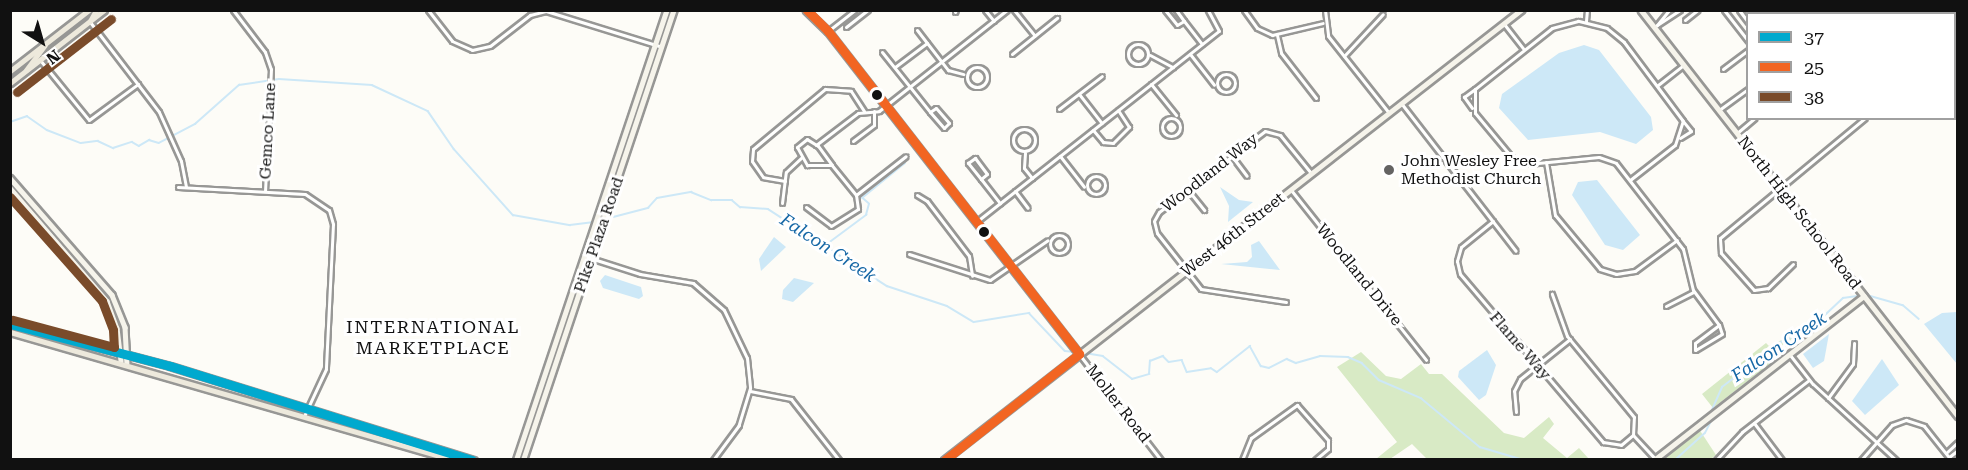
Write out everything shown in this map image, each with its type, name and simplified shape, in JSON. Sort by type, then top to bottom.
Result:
[{"type":"main road","points":[[10,71],[89,10]]},
{"type":"main road","points":[[90,21],[96,10]]},
{"type":"main road","points":[[10,83],[104,10]]},
{"type":"main road","points":[[25,72],[45,45]]},
{"type":"main road","points":[[10,324],[120,352],[453,459]]},
{"type":"main road","points":[[10,332],[306,411],[474,459]]},
{"type":"street","name":"Gemco Lane","points":[[233,10],[266,54],[271,74],[265,192]]},
{"type":"street","points":[[428,10],[452,41],[472,50],[490,46],[532,14],[546,10],[662,47]]},
{"type":"street","name":"Pike Plaza Road","points":[[516,459],[667,10]]},
{"type":"street","name":"Pike Plaza Road","points":[[523,459],[674,10]]},
{"type":"street","name":"Moller Road","points":[[806,10],[828,31],[1161,459]]},
{"type":"street","points":[[846,27],[868,10]]},
{"type":"street","points":[[985,10],[994,21]]},
{"type":"street","points":[[816,145],[864,111],[874,111],[886,105],[1007,10]]},
{"type":"street","points":[[1014,10],[1035,36]]},
{"type":"street","points":[[1165,10],[1177,25],[1184,21]]},
{"type":"street","points":[[1176,10],[1202,44]]},
{"type":"street","points":[[976,222],[1220,29],[1208,10]]},
{"type":"street","points":[[1244,10],[1261,31],[1277,35],[1324,23]]},
{"type":"street","points":[[1325,10],[1324,23],[1344,56],[1389,113]]},
{"type":"street","name":"West 46th Street","points":[[944,459],[1521,10]]},
{"type":"street","points":[[1586,21],[1587,10]]},
{"type":"street","name":"North High School Road","points":[[1641,10],[1656,26],[1778,187],[1955,408],[1958,416]]},
{"type":"street","points":[[1656,26],[1669,10]]},
{"type":"street","points":[[1656,26],[1680,10]]},
{"type":"street","points":[[1685,20],[1698,10]]},
{"type":"street","points":[[1724,10],[1746,38]]},
{"type":"street","points":[[828,31],[854,11],[858,18]]},
{"type":"street","points":[[1344,56],[1383,14]]},
{"type":"street","points":[[1012,54],[1057,18]]},
{"type":"street","points":[[90,21],[138,84],[169,132],[186,187]]},
{"type":"street","points":[[1630,180],[1680,138],[1689,135],[1690,124],[1682,120],[1658,85],[1623,42],[1605,27],[1586,21],[1557,26],[1524,49],[1464,98],[1512,159],[1525,164],[1604,157],[1616,163],[1685,252],[1694,292],[1719,325],[1722,334],[1701,351],[1695,350],[1695,344],[1719,325]]},
{"type":"street","points":[[1504,24],[1524,49]]},
{"type":"street","points":[[917,30],[941,62],[951,72],[964,74],[976,90],[989,80],[977,64],[964,74]]},
{"type":"street","points":[[1277,35],[1281,53],[1316,98]]},
{"type":"street","points":[[1150,55],[1137,66],[1128,54],[1138,41],[1150,55],[1173,67]]},
{"type":"street","points":[[895,68],[927,43]]},
{"type":"street","points":[[882,52],[942,128],[949,124],[937,108],[930,112]]},
{"type":"street","points":[[1723,69],[1746,52]]},
{"type":"street","points":[[1190,54],[1214,85],[1222,94],[1237,82],[1230,73],[1214,85]]},
{"type":"street","points":[[40,60],[89,120],[138,84]]},
{"type":"street","points":[[1658,85],[1684,65]]},
{"type":"street","points":[[1059,110],[1102,76]]},
{"type":"street","points":[[1151,84],[1176,115],[1182,125],[1166,137],[1159,128],[1176,115]]},
{"type":"street","points":[[785,181],[764,177],[752,161],[753,149],[825,88],[850,91],[864,111]]},
{"type":"street","points":[[1473,108],[1475,89]]},
{"type":"street","points":[[1719,110],[1746,90]]},
{"type":"street","points":[[1079,94],[1102,123]]},
{"type":"street","points":[[1401,103],[1516,251]]},
{"type":"street","points":[[1093,130],[1103,142],[1113,142],[1129,127],[1118,110]]},
{"type":"street","points":[[853,141],[874,124],[874,111]]},
{"type":"street","points":[[1680,138],[1682,120]]},
{"type":"street","points":[[1737,133],[1753,120]]},
{"type":"street","points":[[1793,264],[1768,288],[1756,291],[1746,286],[1719,249],[1723,234],[1862,120]]},
{"type":"street","points":[[1024,153],[1037,142],[1024,126],[1012,137],[1024,153],[1023,165],[1032,178]]},
{"type":"street","name":"Woodland Way","points":[[1186,272],[1156,233],[1154,222],[1159,212],[1260,133],[1272,130],[1311,173]]},
{"type":"street","points":[[806,207],[819,221],[836,226],[857,210],[856,195],[832,165],[816,145],[807,139],[798,146],[801,158],[808,166],[832,165]]},
{"type":"street","points":[[1231,155],[1247,176]]},
{"type":"street","points":[[856,195],[906,156]]},
{"type":"street","points":[[1060,156],[1084,187],[1092,196],[1108,183],[1101,174],[1084,187]]},
{"type":"street","points":[[782,203],[787,171],[801,158]]},
{"type":"street","points":[[981,179],[987,174],[974,158],[968,163],[1000,203]]},
{"type":"street","points":[[1546,162],[1551,202],[1558,220],[1589,261],[1614,274],[1640,269],[1677,240]]},
{"type":"street","points":[[10,178],[112,295],[123,320],[128,355],[124,362]]},
{"type":"street","points":[[178,187],[313,196],[332,218],[326,369],[306,411]]},
{"type":"street","points":[[10,188],[104,296],[116,321],[120,352],[124,362]]},
{"type":"street","points":[[1188,190],[1204,210]]},
{"type":"street","name":"Woodland Drive","points":[[1291,190],[1426,360]]},
{"type":"street","points":[[1015,191],[1028,208]]},
{"type":"street","points":[[916,195],[927,201],[969,256],[972,276]]},
{"type":"street","name":"Flame Way","points":[[1493,221],[1461,247],[1458,269],[1605,444],[1620,446],[1633,435]]},
{"type":"street","points":[[909,254],[972,276],[993,279],[1012,268],[1048,240],[1057,233],[1070,249],[1060,256],[1048,240]]},
{"type":"street","points":[[584,256],[640,274],[683,279],[710,293],[725,312],[744,351],[750,391],[739,425],[712,459]]},
{"type":"street","points":[[1186,272],[1206,291],[1286,302]]},
{"type":"street","points":[[1666,306],[1694,292]]},
{"type":"street","points":[[1552,294],[1570,339],[1632,414],[1633,435],[1655,459],[1864,296]]},
{"type":"street","points":[[1516,412],[1515,386],[1570,339]]},
{"type":"street","points":[[1828,398],[1853,364],[1854,343]]},
{"type":"street","points":[[1789,353],[1809,380],[1896,459]]},
{"type":"street","points":[[550,361],[556,362]]},
{"type":"street","points":[[1716,459],[1754,423],[1809,380]]},
{"type":"street","points":[[750,391],[790,399],[839,459]]},
{"type":"street","points":[[538,396],[544,398]]},
{"type":"street","points":[[1242,459],[1248,440],[1291,407],[1302,407],[1313,419],[1329,445],[1315,459]]},
{"type":"street","points":[[1861,459],[1894,424],[1911,420],[1924,426],[1950,458],[1958,450]]},
{"type":"street","points":[[1754,423],[1780,458],[1776,459]]},
{"type":"street","points":[[1946,453],[1958,442]]},
{"type":"green space","points":[[1796,333],[1776,359],[1713,408],[1702,394],[1766,343],[1769,346]]},
{"type":"green space","points":[[1361,352],[1386,376],[1401,379],[1421,364],[1429,374],[1442,374],[1504,433],[1524,438],[1549,417],[1554,424],[1543,438],[1567,458],[1579,448],[1589,459],[1427,459],[1412,444],[1390,459],[1376,459],[1397,442],[1337,367]]},
{"type":"green space","points":[[1699,429],[1716,455],[1711,459],[1659,459]]},
{"type":"water","points":[[1584,45],[1599,50],[1651,117],[1653,130],[1636,144],[1600,132],[1528,140],[1499,108],[1502,94],[1559,53]]},
{"type":"water","points":[[1597,180],[1640,235],[1623,250],[1605,245],[1572,195],[1578,182]]},
{"type":"water","points":[[1220,187],[1239,200],[1253,202],[1228,222],[1229,206]]},
{"type":"water","points":[[774,237],[786,247],[761,271],[759,259]]},
{"type":"water","points":[[1259,241],[1280,270],[1221,264],[1247,262],[1252,257],[1251,245]]},
{"type":"water","points":[[605,275],[641,287],[643,296],[639,299],[603,288],[600,281]]},
{"type":"water","points":[[794,278],[814,283],[793,302],[782,299],[783,290]]},
{"type":"water","points":[[1958,312],[1957,364],[1924,324],[1942,313]]},
{"type":"water","points":[[1829,334],[1824,361],[1813,368],[1803,354]]},
{"type":"water","points":[[1487,350],[1496,365],[1486,395],[1479,400],[1458,377],[1459,371]]},
{"type":"water","points":[[1882,359],[1899,385],[1865,415],[1852,401]]},
{"type":"waterway","name":"Falcon Creek","points":[[10,122],[27,116],[47,130],[81,143],[98,141],[113,148],[132,142],[139,146],[149,140],[159,143],[195,124],[239,85],[279,79],[372,85],[428,111],[454,149],[513,215],[570,225],[594,222]]},
{"type":"waterway","points":[[827,244],[866,215],[869,204],[862,198],[905,163]]},
{"type":"waterway","name":"Falcon Creek","points":[[598,221],[648,208],[657,198],[691,192],[711,200],[732,200],[740,207],[768,209],[887,286],[947,306],[974,322],[1029,313],[1065,351],[1075,352]]},
{"type":"waterway","name":"Falcon Creek","points":[[1867,295],[1903,305],[1919,319]]},
{"type":"waterway","name":"Falcon Creek","points":[[1711,412],[1722,387],[1784,340],[1808,331],[1843,298],[1857,296]]},
{"type":"waterway","name":"Falcon Creek","points":[[1085,353],[1103,356],[1132,379],[1149,374],[1150,361],[1163,356],[1169,362],[1182,360],[1187,372],[1211,368],[1217,372],[1250,346],[1261,366],[1269,368],[1287,359],[1296,363],[1320,356],[1348,357],[1362,363],[1379,380],[1421,398],[1480,447],[1524,460]]},
{"type":"waterway","name":"Falcon Creek","points":[[1675,460],[1705,433],[1713,417]]},
{"type":"transit line","name":"25","points":[[807,10],[828,31],[1079,354],[945,460]]},
{"type":"transit line","name":"38","points":[[17,92],[111,19]]},
{"type":"transit line","name":"38","points":[[10,197],[102,301],[113,330],[114,347],[13,320]]},
{"type":"transit line","name":"37","points":[[10,324],[170,366],[472,460]]},
{"type":"place","name":"John Wesley Free Methodist Church","points":[[1389,170]]},
{"type":"district","name":"INTERNATIONAL MARKETPLACE","points":[[433,338]]}]
